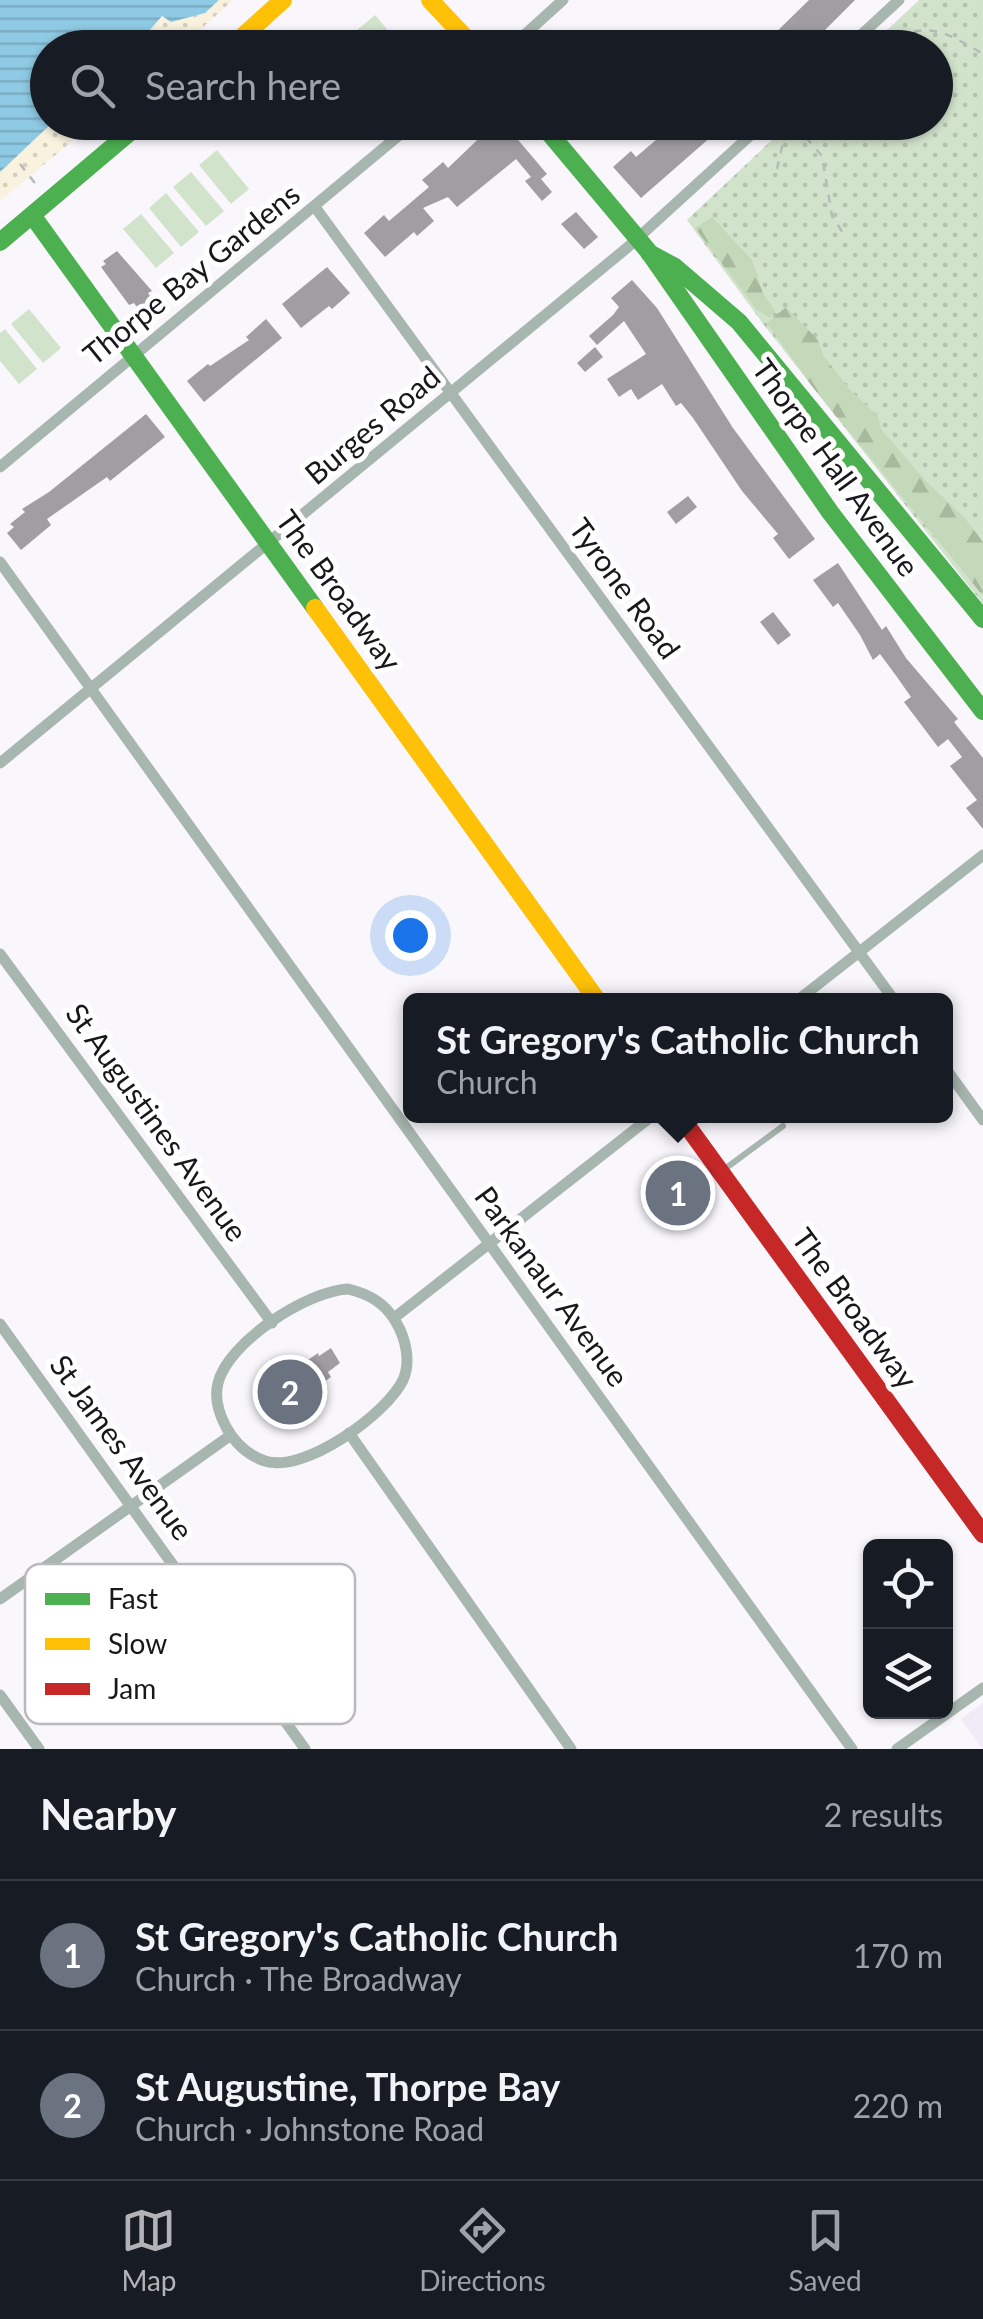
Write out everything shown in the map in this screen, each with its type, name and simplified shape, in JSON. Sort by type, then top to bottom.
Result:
[{"type":"street","points":[[250,30],[286,0]]},
{"type":"street","points":[[430,0],[459,30]]},
{"type":"street","points":[[446,0],[465,30]]},
{"type":"street","points":[[530,30],[563,0]]},
{"type":"street","points":[[865,30],[894,2]]},
{"type":"street","points":[[0,242],[121,140]]},
{"type":"street","name":"Thorpe Bay Gardens","points":[[0,467],[394,140]]},
{"type":"street","name":"Thorpe Hall Avenue","points":[[555,140],[643,246],[830,512],[983,711]]},
{"type":"street","name":"Burges Road","points":[[0,763],[451,394],[643,246],[747,140]]},
{"type":"street","name":"Tyrone Road","points":[[315,206],[889,993]]},
{"type":"street","name":"The Broadway","points":[[32,215],[592,993]]},
{"type":"street","name":"Thorpe Hall Avenue","points":[[643,246],[675,267],[739,322],[983,619]]},
{"type":"street","name":"Parkanaur Avenue","points":[[0,562],[852,1749]]},
{"type":"street","points":[[807,993],[983,855]]},
{"type":"street","name":"St Augustines Avenue","points":[[0,954],[272,1323]]},
{"type":"street","points":[[953,1079],[983,1120]]},
{"type":"street","points":[[394,1318],[643,1123]]},
{"type":"street","name":"The Broadway","points":[[685,1123],[983,1534]]},
{"type":"street","points":[[348,1290],[375,1299],[394,1318],[406,1344],[404,1377],[390,1398],[348,1433],[312,1455],[274,1464],[249,1454],[231,1435],[218,1410],[218,1381],[229,1360],[272,1323],[322,1293],[348,1290]]},
{"type":"street","name":"St James Avenue","points":[[0,1324],[174,1564]]},
{"type":"street","points":[[348,1433],[571,1749]]},
{"type":"street","points":[[48,1564],[231,1435]]},
{"type":"street","points":[[0,1598],[25,1580]]},
{"type":"street","points":[[897,1749],[983,1688]]},
{"type":"street","points":[[0,1695],[39,1749]]},
{"type":"street","name":"St James Avenue","points":[[287,1724],[305,1749]]},
{"type":"lane","points":[[721,1172],[783,1126]]},
{"type":"path","points":[[953,38],[983,54]]},
{"type":"path","points":[[777,170],[784,140]]},
{"type":"path","points":[[808,140],[822,156],[832,216],[843,233]]},
{"type":"path","points":[[20,164],[38,186]]},
{"type":"shaded area","points":[[983,1703],[983,1749],[982,1749],[961,1719]]},
{"type":"green space","points":[[919,0],[983,0],[983,604],[764,325],[687,220],[772,140],[953,140],[953,30],[887,30]]},
{"type":"green space","points":[[375,15],[388,30],[357,30]]},
{"type":"green space","points":[[217,150],[249,189],[231,204],[199,165]]},
{"type":"green space","points":[[191,172],[224,211],[206,226],[173,187]]},
{"type":"green space","points":[[166,193],[199,232],[181,247],[149,208]]},
{"type":"green space","points":[[141,214],[174,253],[156,268],[123,229]]},
{"type":"green space","points":[[712,217],[752,260],[763,293],[775,311],[770,318],[757,310],[695,228]]},
{"type":"green space","points":[[786,307],[818,340],[823,355],[850,390],[878,416],[881,429],[983,542],[983,596],[811,385],[767,323]]},
{"type":"green space","points":[[29,309],[61,348],[43,363],[11,324]]},
{"type":"green space","points":[[5,329],[37,369],[19,384],[0,361],[0,333]]},
{"type":"sand","points":[[131,0],[233,0],[200,30],[97,30]]},
{"type":"sand","points":[[0,115],[30,119],[30,140],[74,140],[0,201]]},
{"type":"water","points":[[0,0],[219,0],[205,13],[171,22],[162,16],[150,30],[30,30],[30,140],[34,140],[0,172]]},
{"type":"building","points":[[809,0],[855,0],[825,30],[778,30]]},
{"type":"building","points":[[477,140],[518,140],[547,174],[541,179],[552,192],[542,201],[525,181],[531,177],[516,159],[457,207],[448,197],[423,208],[434,221],[385,257],[364,233],[384,215],[389,221],[429,187],[422,180],[443,162],[448,168]]},
{"type":"building","points":[[656,140],[707,140],[641,198],[613,167],[631,151],[636,157]]},
{"type":"building","points":[[576,212],[598,237],[584,249],[561,224]]},
{"type":"building","points":[[117,251],[152,291],[148,293],[160,311],[146,320],[134,303],[129,305],[101,267]]},
{"type":"building","points":[[327,267],[350,293],[301,328],[282,304]]},
{"type":"building","points":[[632,280],[657,308],[733,428],[815,539],[789,559],[773,538],[778,534],[742,491],[693,418],[681,403],[676,406],[662,384],[638,400],[631,389],[619,397],[607,379],[646,354],[624,321],[597,345],[589,336],[613,315],[619,307],[611,298]]},
{"type":"building","points":[[266,319],[282,338],[204,402],[187,381],[249,340],[246,337]]},
{"type":"building","points":[[595,347],[603,357],[585,372],[577,363]]},
{"type":"building","points":[[146,414],[165,437],[110,481],[107,477],[47,519],[51,525],[21,550],[7,533],[14,527],[10,524],[25,512],[22,509]]},
{"type":"building","points":[[688,496],[697,507],[676,524],[667,512]]},
{"type":"building","points":[[838,563],[882,630],[886,626],[983,758],[983,829],[966,808],[977,800],[950,766],[962,757],[948,739],[938,747],[904,702],[911,697],[880,654],[873,660],[838,603],[833,607],[813,580]]},
{"type":"building","points":[[773,612],[791,635],[778,645],[760,622]]},
{"type":"building","points":[[693,1169],[705,1186],[663,1217],[652,1200]]},
{"type":"building","points":[[331,1348],[340,1363],[328,1372],[331,1377],[295,1403],[300,1410],[281,1424],[272,1411],[268,1414],[258,1400],[280,1384],[278,1381]]},
{"type":"traffic: fast","points":[[0,242],[121,140]]},
{"type":"traffic: fast","points":[[555,140],[649,252],[830,512],[983,711]]},
{"type":"traffic: fast","points":[[32,215],[315,608]]},
{"type":"traffic: fast","points":[[649,253],[675,267],[739,322],[983,619]]},
{"type":"traffic: slow","points":[[250,30],[283,0]]},
{"type":"traffic: slow","points":[[430,0],[458,30]]},
{"type":"traffic: slow","points":[[315,608],[592,993]]},
{"type":"traffic: jam","points":[[685,1123],[983,1534]]},
{"type":"place","name":"St Gregory's Catholic Church","points":[[678,1193]]},
{"type":"place","name":"St Augustine, Thorpe Bay","points":[[290,1392]]}]
